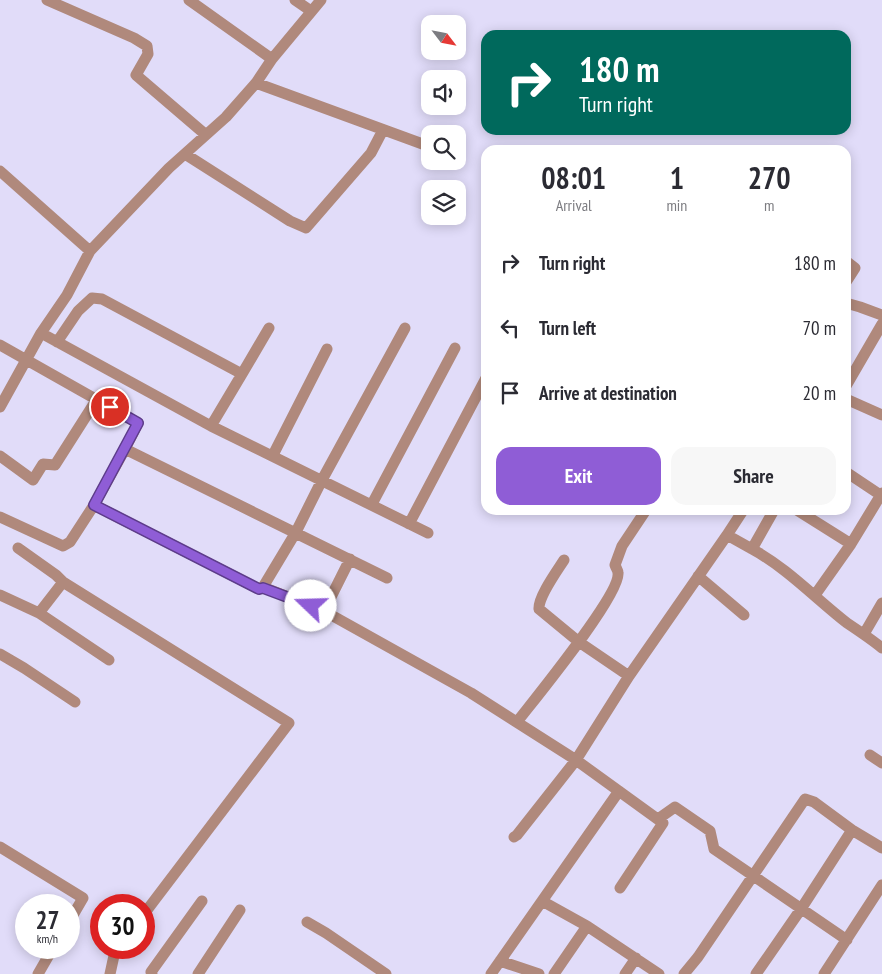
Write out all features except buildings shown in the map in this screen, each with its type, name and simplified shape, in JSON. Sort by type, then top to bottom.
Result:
[{"type":"street","points":[[47,0],[134,38],[146,46],[148,54],[136,75],[206,135]]},
{"type":"street","points":[[189,0],[272,59]]},
{"type":"street","points":[[295,0],[311,11]]},
{"type":"street","points":[[0,407],[41,333],[67,295],[90,251],[185,154],[226,116],[256,83],[272,59],[321,0]]},
{"type":"street","points":[[256,83],[421,144]]},
{"type":"street","points":[[185,154],[290,221],[306,228],[371,153],[383,130]]},
{"type":"street","points":[[0,171],[90,251]]},
{"type":"street","points":[[67,295],[87,303]]},
{"type":"street","points":[[57,342],[78,311],[92,298],[102,299],[242,374]]},
{"type":"street","points":[[851,305],[882,316]]},
{"type":"street","points":[[851,377],[882,324]]},
{"type":"street","points":[[211,426],[269,328]]},
{"type":"street","points":[[263,588],[296,532],[322,480],[405,328]]},
{"type":"street","points":[[41,333],[211,426],[428,533]]},
{"type":"street","points":[[0,345],[138,423],[94,505],[70,542],[63,546],[0,517]]},
{"type":"street","points":[[372,504],[455,348]]},
{"type":"street","points":[[272,456],[327,349]]},
{"type":"street","points":[[409,524],[481,387]]},
{"type":"street","points":[[0,456],[33,480],[43,464],[55,465],[97,400]]},
{"type":"street","points":[[851,401],[882,414]]},
{"type":"street","points":[[125,449],[388,578]]},
{"type":"street","points":[[816,595],[882,495],[851,475]]},
{"type":"street","points":[[94,505],[259,589],[263,588],[324,611],[471,693],[576,760],[658,819],[663,823],[620,888]]},
{"type":"street","points":[[517,722],[579,642],[614,588],[618,573],[615,565],[622,546],[643,515]]},
{"type":"street","points":[[514,837],[576,760],[630,676],[740,515]]},
{"type":"street","points":[[752,549],[771,515]]},
{"type":"street","points":[[805,515],[851,544]]},
{"type":"street","points":[[727,535],[762,554],[882,648]]},
{"type":"street","points":[[18,548],[63,582],[289,723],[155,900]]},
{"type":"street","points":[[324,611],[350,559]]},
{"type":"street","points":[[564,560],[538,606],[539,609],[579,642],[630,676]]},
{"type":"street","points":[[698,576],[744,615]]},
{"type":"street","points":[[39,613],[63,582]]},
{"type":"street","points":[[0,595],[39,613],[108,660]]},
{"type":"street","points":[[864,634],[882,604]]},
{"type":"street","points":[[0,654],[75,702]]},
{"type":"street","points":[[870,755],[882,763]]},
{"type":"street","points":[[491,974],[619,791]]},
{"type":"street","points":[[684,974],[698,958],[806,799],[814,802],[852,830],[882,848]]},
{"type":"street","points":[[658,819],[675,807],[710,831],[714,849],[847,940]]},
{"type":"street","points":[[756,974],[852,830]]},
{"type":"street","points":[[0,846],[77,894]]},
{"type":"street","points":[[824,974],[882,885]]},
{"type":"street","points":[[152,974],[151,972],[202,901]]},
{"type":"street","points":[[542,901],[587,926],[659,974]]},
{"type":"street","points":[[198,974],[240,910]]},
{"type":"street","points":[[307,922],[386,974]]},
{"type":"street","points":[[554,974],[587,926]]},
{"type":"street","points":[[625,974],[636,958]]},
{"type":"street","points":[[38,974],[47,959]]},
{"type":"street","points":[[110,974],[113,959]]},
{"type":"street","points":[[500,961],[539,974]]},
{"type":"route","points":[[110,407],[138,423],[94,505],[259,589],[263,588],[311,606]]}]
